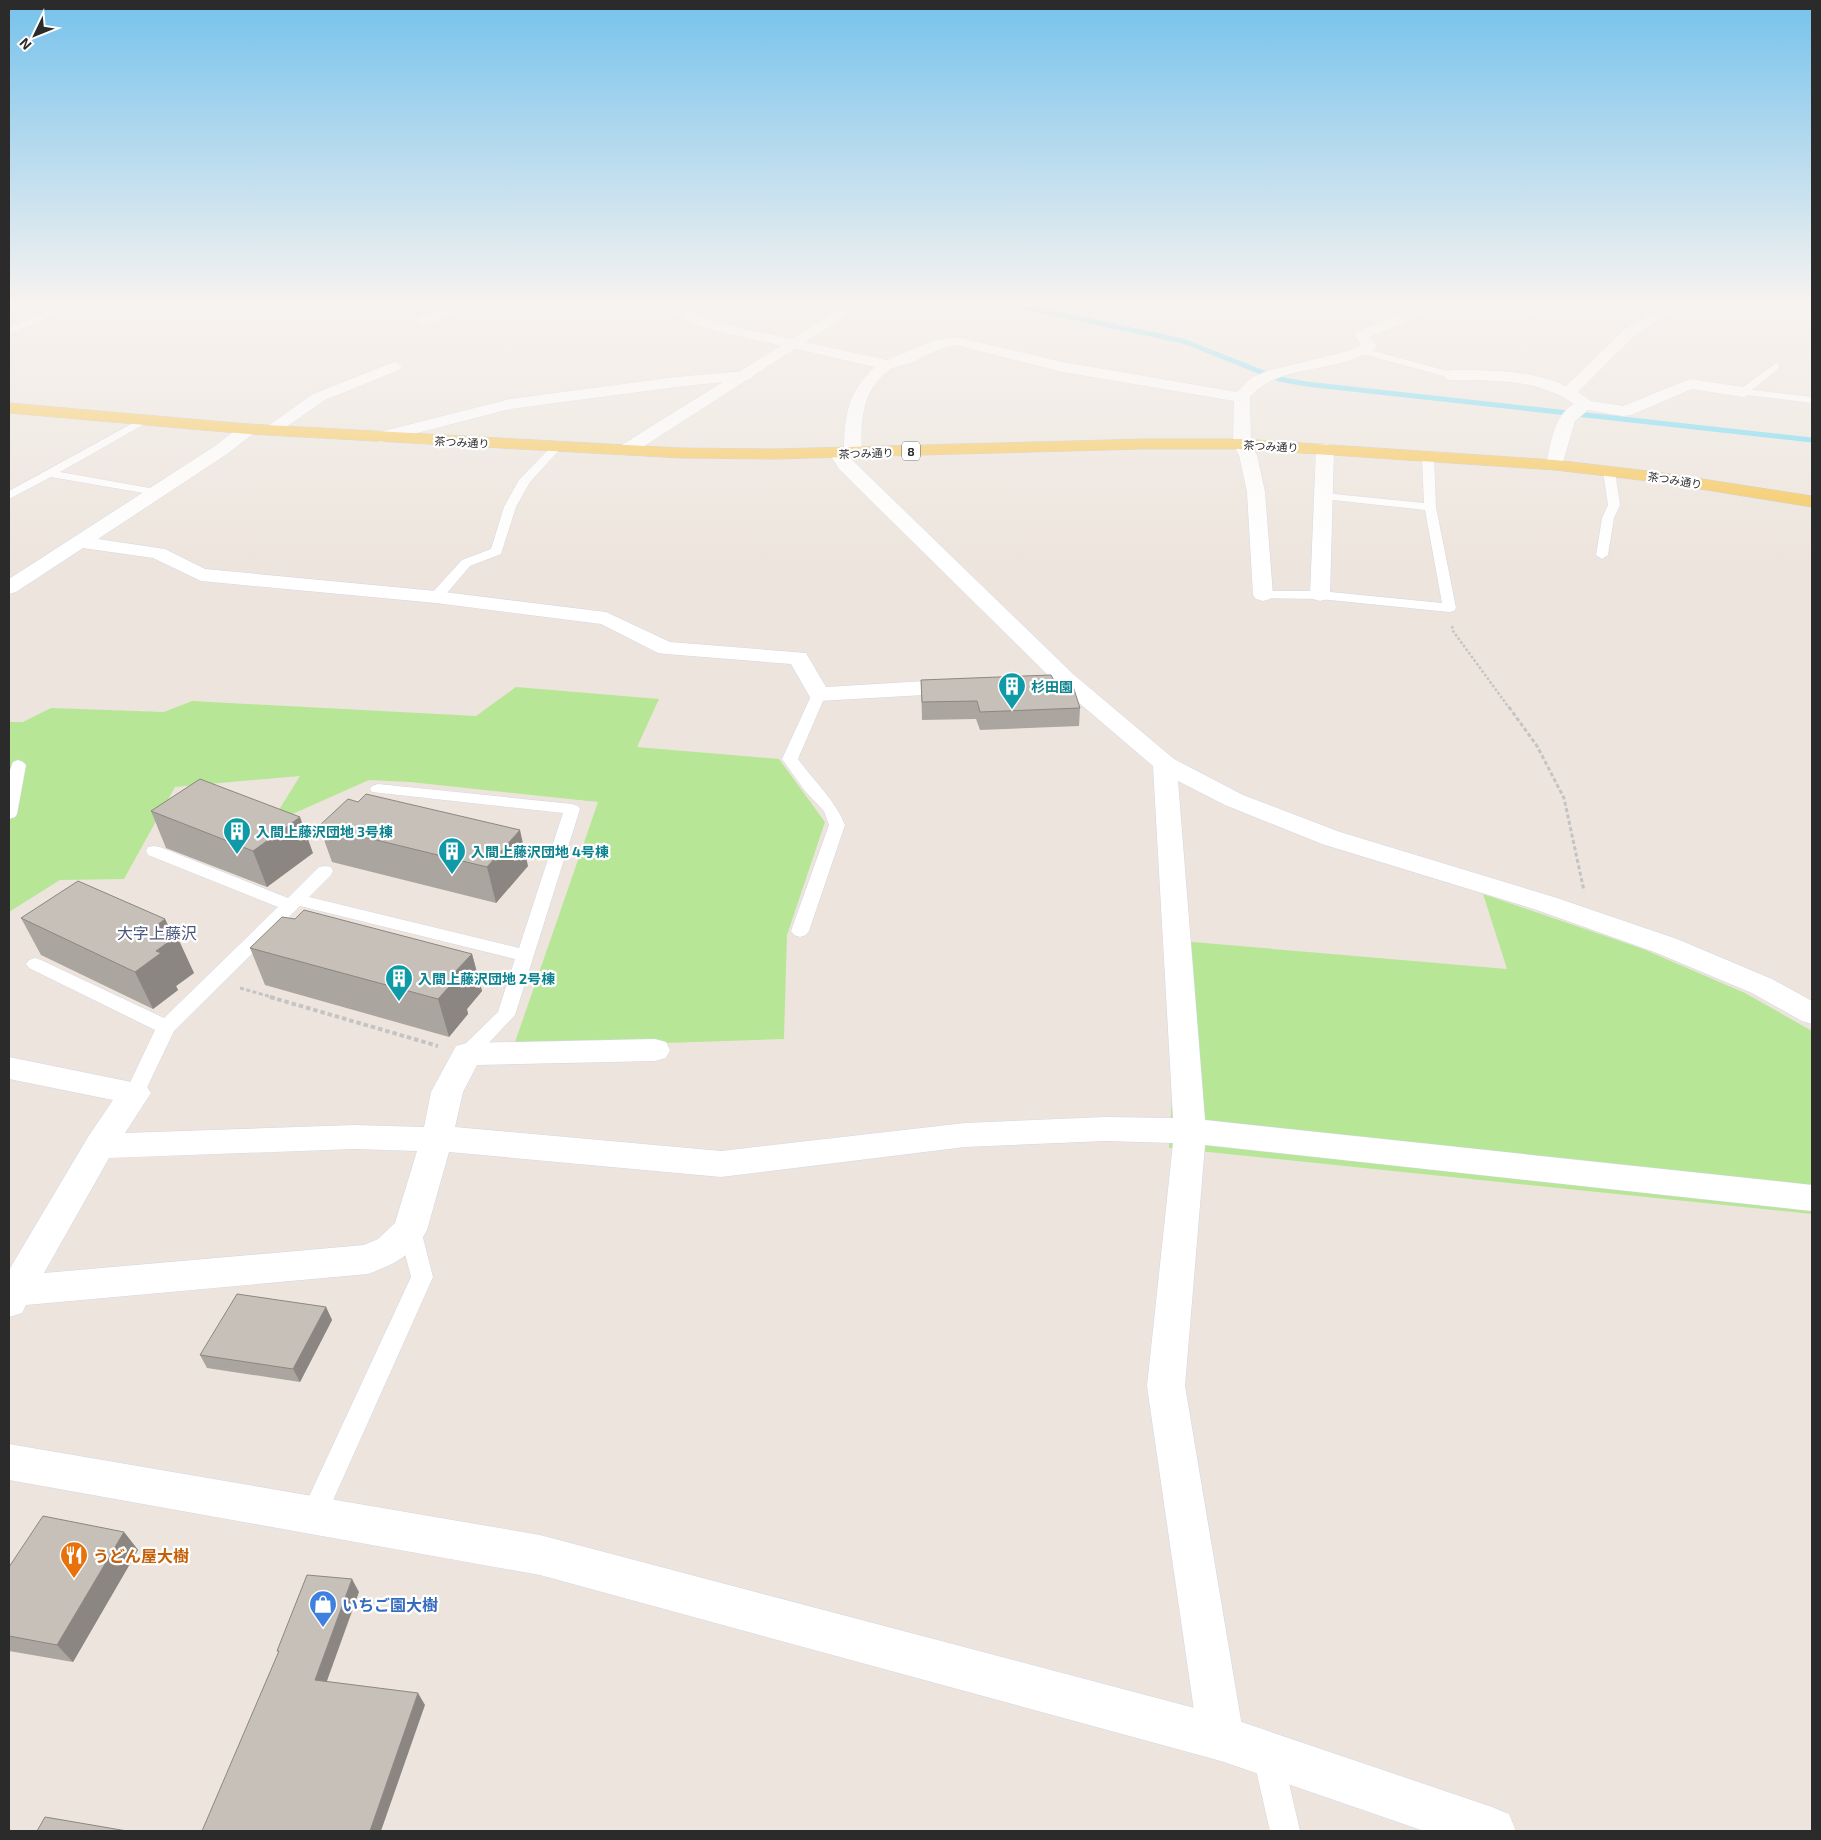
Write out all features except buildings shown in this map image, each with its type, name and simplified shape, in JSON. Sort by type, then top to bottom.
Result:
[{"type":"main road","name":"茶つみ通り","points":[[9,408],[248,429],[728,455],[1144,444],[1242,444],[1555,465],[1609,471],[1812,502]]},
{"type":"street","points":[[270,430],[320,397],[338,390]]},
{"type":"street","points":[[382,437],[510,404],[616,390]]},
{"type":"street","points":[[626,450],[723,390]]},
{"type":"street","points":[[863,390],[858,400],[852,442],[845,453],[845,465],[1065,680],[1165,764],[1234,800],[1331,838],[1590,919],[1667,946],[1762,986],[1812,1014]]},
{"type":"street","points":[[1195,390],[1242,398]]},
{"type":"street","points":[[1249,390],[1242,398],[1242,444],[1248,450],[1254,472],[1263,595]]},
{"type":"street","points":[[1564,390],[1569,392]]},
{"type":"street","points":[[1575,411],[1631,410],[1677,390]]},
{"type":"street","points":[[1729,390],[1743,392]]},
{"type":"street","points":[[1555,465],[1575,411],[1569,392]]},
{"type":"street","points":[[9,588],[221,450],[248,429]]},
{"type":"street","points":[[1320,595],[1325,449]]},
{"type":"street","points":[[81,542],[158,553],[201,575],[436,597],[606,618],[666,648],[798,658],[819,694],[976,685]]},
{"type":"street","points":[[1035,681],[1065,680]]},
{"type":"street","points":[[1165,764],[1190,1132],[1166,1386],[1221,1738]]},
{"type":"street","points":[[11,1294],[368,1259],[390,1249],[410,1230],[438,1139],[447,1092],[467,1054],[655,1050]]},
{"type":"street","points":[[9,1068],[135,1093],[99,1146],[11,1294]]},
{"type":"street","points":[[99,1146],[354,1137],[438,1139],[721,1164],[965,1134],[1105,1129],[1190,1132],[1812,1198]]},
{"type":"street","points":[[9,1462],[540,1555],[1221,1738],[1492,1831]]},
{"type":"lane","points":[[1743,392],[1812,400]]},
{"type":"lane","points":[[9,496],[144,420]]},
{"type":"lane","points":[[436,597],[466,562],[497,550],[510,507],[525,480],[557,447]]},
{"type":"lane","points":[[1263,595],[1320,595],[1449,608],[1430,507],[1428,456]]},
{"type":"lane","points":[[1602,555],[1608,518],[1614,506],[1609,471]]},
{"type":"lane","points":[[49,473],[155,492]]},
{"type":"lane","points":[[1324,496],[1430,507]]},
{"type":"lane","points":[[800,931],[837,825],[831,810],[811,788],[790,759],[819,694]]},
{"type":"lane","points":[[9,814],[18,765]]},
{"type":"lane","points":[[378,788],[572,809],[570,823],[506,1015],[467,1054]]},
{"type":"lane","points":[[154,851],[293,902],[526,956]]},
{"type":"lane","points":[[135,1093],[166,1027],[325,871]]},
{"type":"lane","points":[[35,964],[166,1027]]},
{"type":"lane","points":[[314,1516],[422,1277],[410,1230]]},
{"type":"lane","points":[[1268,1754],[1284,1831]]},
{"type":"path","points":[[1449,608],[1453,631],[1537,746],[1564,798],[1590,919]]},
{"type":"path","points":[[213,980],[467,1054]]},
{"type":"green space","points":[[516,687],[659,699],[637,747],[779,759],[825,822],[787,935],[784,1039],[513,1048],[598,802],[410,782],[369,780],[270,824],[300,776],[175,787],[124,879],[60,880],[9,912],[9,722],[23,722],[51,708],[164,712],[192,701],[476,716]]},
{"type":"green space","points":[[1483,894],[1643,949],[1745,993],[1812,1031],[1812,1214],[1169,1148],[1181,941],[1507,969]]},
{"type":"waterway","points":[[1359,390],[1812,440]]},
{"type":"place","name":"杉田園","points":[[1012,710]]},
{"type":"place","name":"入間上藤沢団地 3号棟","points":[[237,855]]},
{"type":"place","name":"入間上藤沢団地 4号棟","points":[[452,875]]},
{"type":"place","name":"入間上藤沢団地 2号棟","points":[[399,1002]]},
{"type":"place","name":"うどん屋大樹","points":[[74,1579]]},
{"type":"place","name":"いちご園大樹","points":[[323,1628]]},
{"type":"district","name":"大字上藤沢","points":[[157,932]]}]
